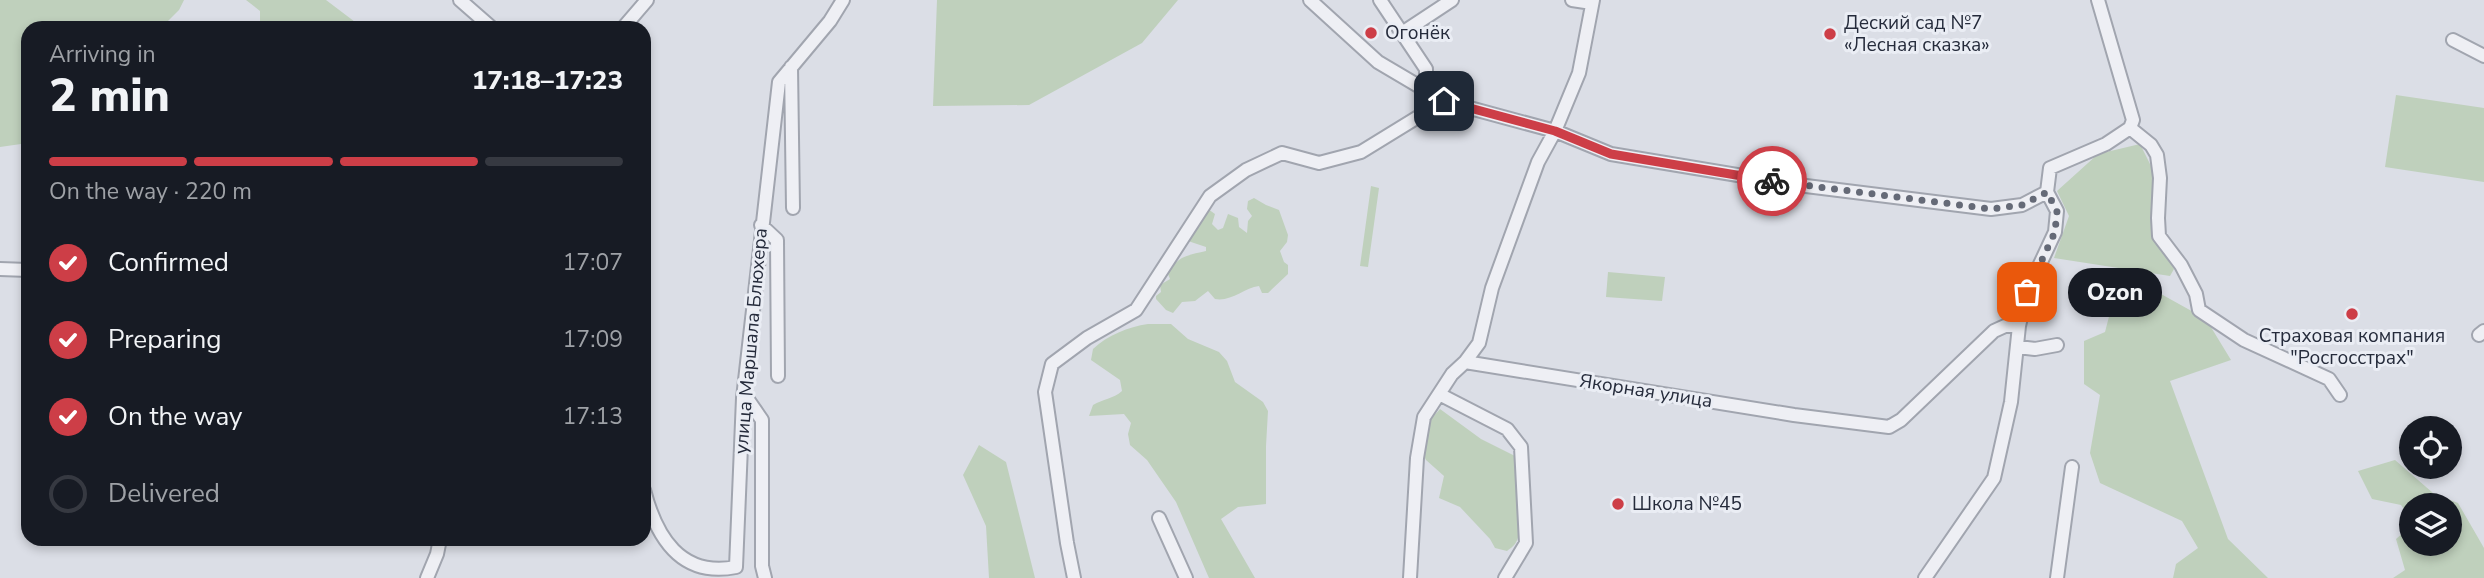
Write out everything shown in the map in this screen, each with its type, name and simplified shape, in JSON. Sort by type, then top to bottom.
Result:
[{"type":"street","points":[[460,0],[484,21]]},
{"type":"street","points":[[629,21],[647,0]]},
{"type":"street","name":"улица Маршала Блюхера","points":[[651,517],[667,548],[696,568],[722,571],[736,567],[744,394],[779,82],[844,0]]},
{"type":"street","points":[[1310,0],[1378,62],[1444,101],[1555,131],[1611,154],[1798,186],[1991,209],[2022,205],[2047,192]]},
{"type":"street","points":[[1380,0],[1426,69],[1426,90]]},
{"type":"street","points":[[1392,19],[1395,0]]},
{"type":"street","points":[[1402,33],[1452,0]]},
{"type":"street","points":[[1410,578],[1417,458],[1424,417],[1452,374],[1479,343],[1492,288],[1538,162],[1555,131],[1580,72],[1592,2],[1572,0]]},
{"type":"street","points":[[1924,578],[1994,478],[2011,402],[2019,326],[2027,292],[2055,232],[2057,211],[2047,192],[2050,168],[2106,144],[2130,128],[2133,120],[2098,0]]},
{"type":"street","points":[[2453,40],[2484,56]]},
{"type":"street","points":[[791,66],[793,208]]},
{"type":"street","points":[[1074,578],[1045,392],[1052,364],[1087,338],[1136,310],[1210,196],[1246,170],[1282,153],[1319,163],[1361,152],[1444,101]]},
{"type":"street","points":[[2130,128],[2151,145],[2157,155],[2160,178],[2159,236],[2181,265],[2196,294],[2199,310],[2245,340],[2329,380],[2340,395]]},
{"type":"street","points":[[761,225],[777,240],[778,376]]},
{"type":"street","points":[[0,269],[21,270]]},
{"type":"street","name":"Якорная улица","points":[[1465,362],[1794,415],[1889,427],[1901,420],[1994,331],[2004,326],[2019,326]]},
{"type":"street","points":[[2018,348],[2035,349],[2057,345]]},
{"type":"street","points":[[744,394],[762,420],[762,566],[765,578]]},
{"type":"street","points":[[1439,394],[1507,429],[1521,447],[1526,543],[1505,578]]},
{"type":"street","points":[[2057,578],[2072,467]]},
{"type":"street","points":[[1159,518],[1186,578]]},
{"type":"street","points":[[427,578],[438,546]]},
{"type":"green space","points":[[0,0],[184,0],[168,21],[21,21],[21,144],[0,147]]},
{"type":"green space","points":[[246,0],[326,0],[354,21],[260,21],[260,11]]},
{"type":"green space","points":[[937,0],[1178,0],[1142,43],[1029,105],[933,106]]},
{"type":"green space","points":[[2396,95],[2484,108],[2484,182],[2385,167]]},
{"type":"green space","points":[[2140,144],[2156,176],[2156,234],[2172,261],[2174,269],[2170,276],[2054,258],[2069,216],[2057,191],[2098,154]]},
{"type":"green space","points":[[1371,186],[1379,188],[1368,267],[1360,266]]},
{"type":"green space","points":[[1254,198],[1279,210],[1288,235],[1287,242],[1280,251],[1288,265],[1288,274],[1268,293],[1262,293],[1259,286],[1232,297],[1215,299],[1208,291],[1195,301],[1182,302],[1173,313],[1166,310],[1156,299],[1161,292],[1160,285],[1170,279],[1168,274],[1179,260],[1206,251],[1206,247],[1185,240],[1208,209],[1215,214],[1212,224],[1218,230],[1223,228],[1228,214],[1238,218],[1239,227],[1247,233],[1248,221],[1252,216],[1247,209],[1248,201]]},
{"type":"green space","points":[[1608,272],[1665,277],[1662,301],[1606,297]]},
{"type":"green space","points":[[2118,282],[2152,289],[2206,319],[2231,360],[2170,381],[2228,539],[2268,578],[2173,578],[2176,564],[2198,548],[2182,521],[2100,483],[2090,453],[2100,395],[2084,384],[2084,341],[2105,332]]},
{"type":"green space","points":[[1148,324],[1171,324],[1188,339],[1219,352],[1227,361],[1235,382],[1263,402],[1268,411],[1266,504],[1238,507],[1221,519],[1255,578],[1209,578],[1176,502],[1147,460],[1130,445],[1128,434],[1131,423],[1124,414],[1089,416],[1093,405],[1122,391],[1120,380],[1091,360],[1093,349],[1119,332]]},
{"type":"green space","points":[[1440,409],[1481,439],[1515,456],[1520,488],[1520,527],[1515,544],[1507,551],[1495,548],[1460,507],[1439,498],[1444,476],[1426,460],[1421,451],[1429,421]]},
{"type":"green space","points":[[979,445],[1006,462],[1035,578],[989,578],[986,526],[963,475]]},
{"type":"green space","points":[[2395,460],[2399,463],[2399,479],[2417,479],[2433,493],[2399,493],[2399,505],[2372,499],[2358,471]]},
{"type":"green space","points":[[2462,510],[2484,548],[2484,578],[2393,578],[2405,570],[2401,556],[2462,556]]},
{"type":"way so far","points":[[1772,181],[1991,209],[2022,205],[2047,192],[2057,211],[2055,232],[2027,292]]},
{"type":"place","name":"Огонёк","points":[[1371,33]]},
{"type":"place","name":"Деский сад №7 «Лесная сказка»","points":[[1830,34]]},
{"type":"place","name":"Ozon","points":[[2027,292]]},
{"type":"place","name":"Страховая компания \"Росгосстрах\"","points":[[2352,314]]},
{"type":"place","name":"Школа №45","points":[[1618,504]]},
{"type":"route","points":[[1444,101],[1555,131],[1611,154],[1772,181]]}]
